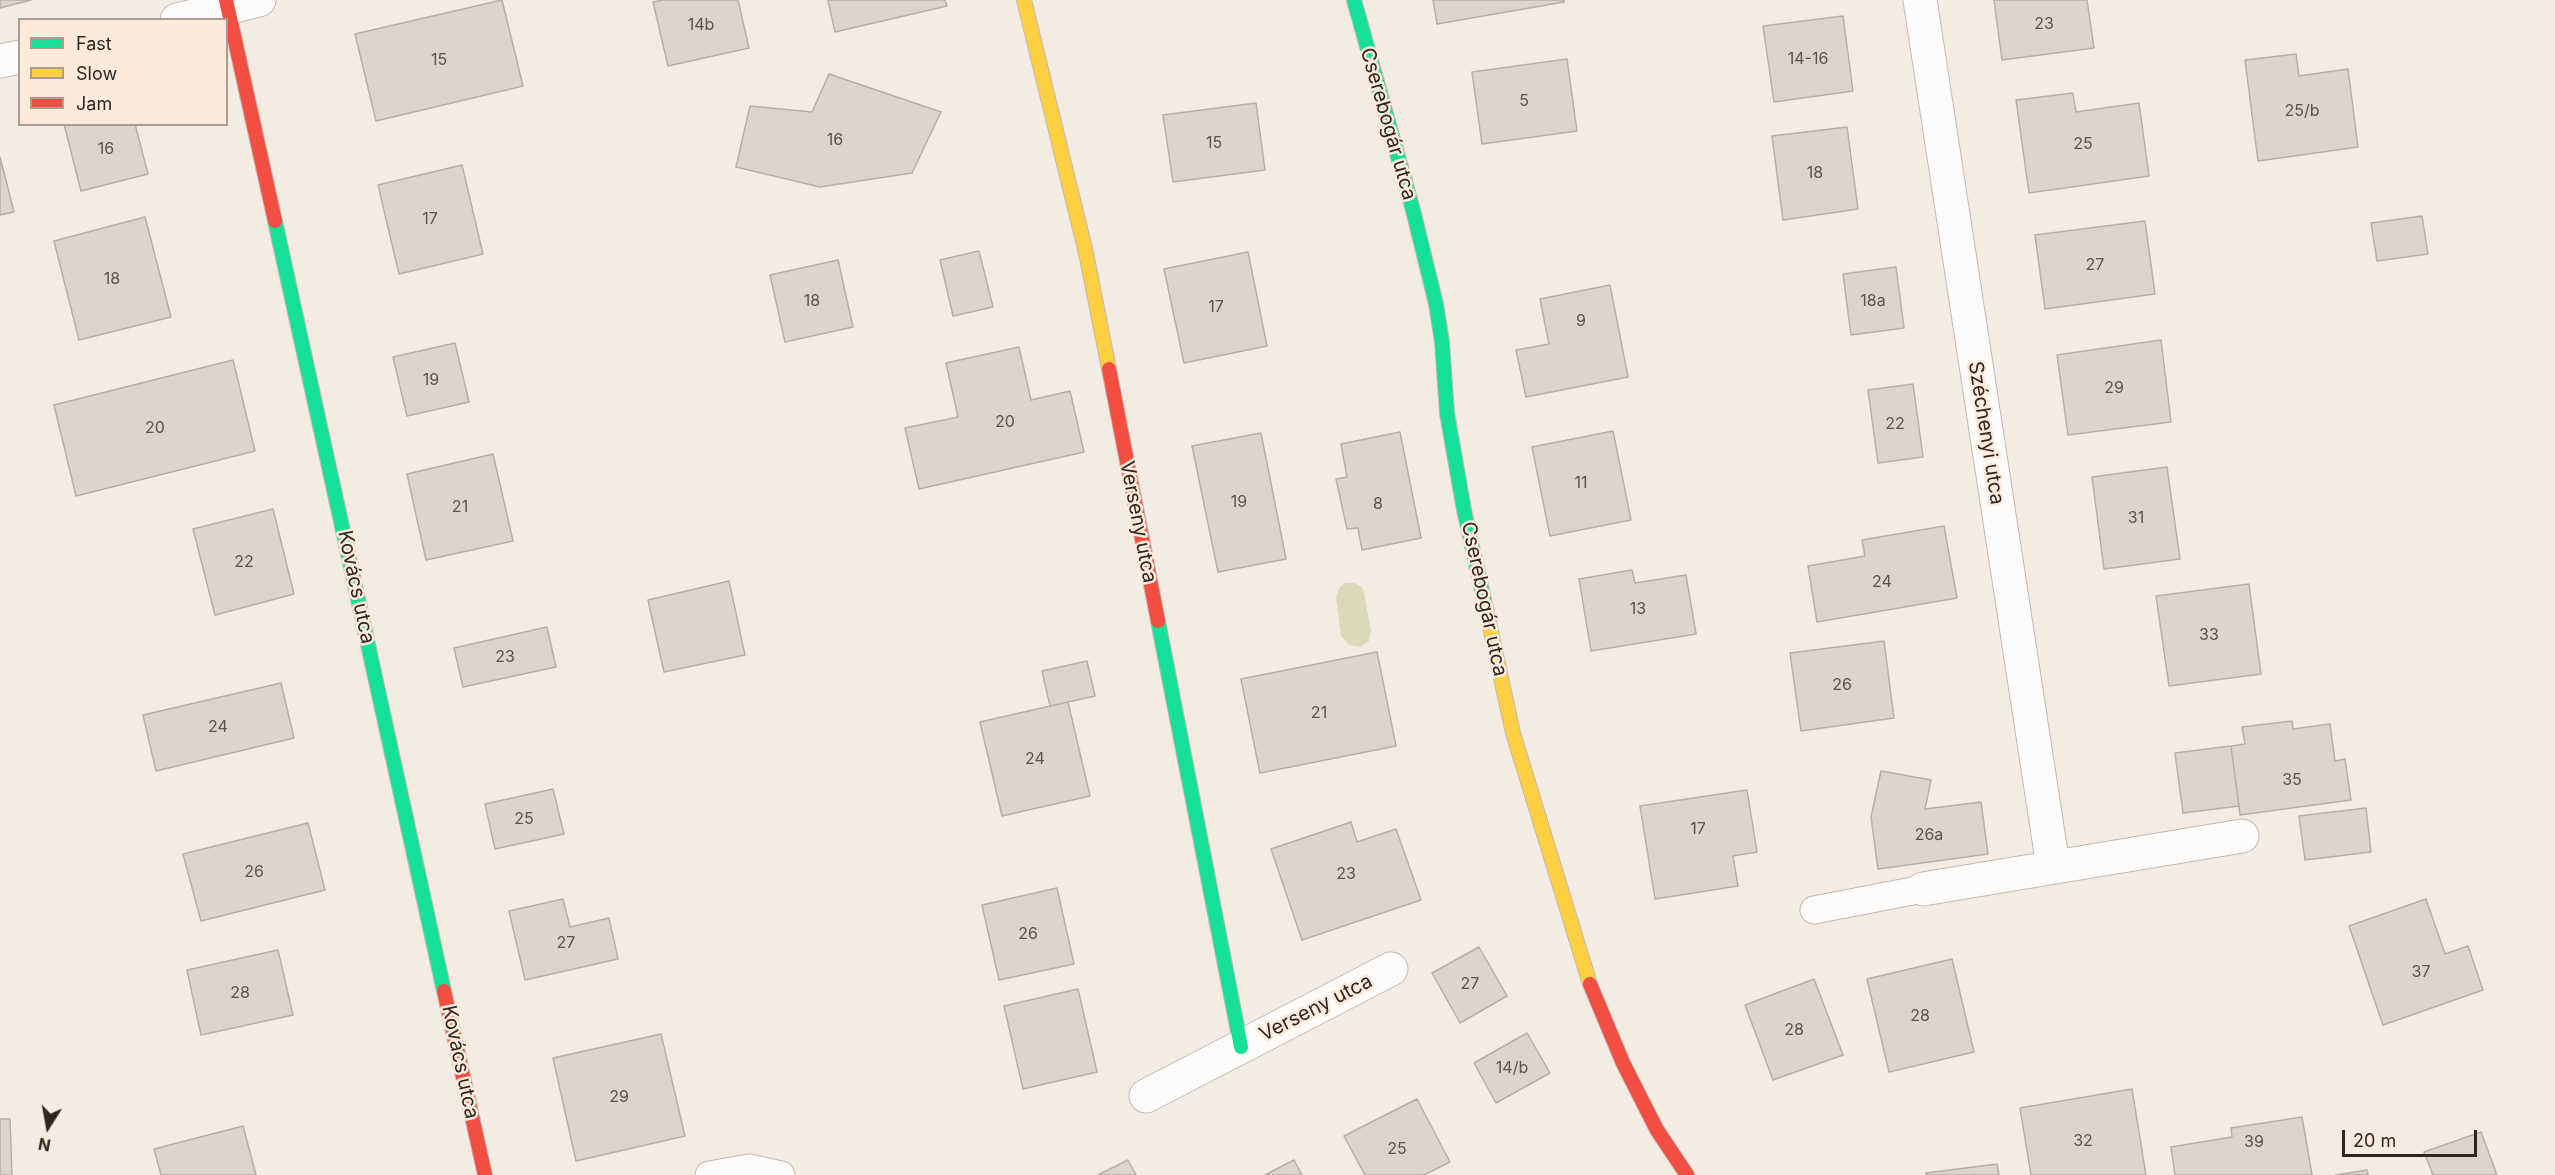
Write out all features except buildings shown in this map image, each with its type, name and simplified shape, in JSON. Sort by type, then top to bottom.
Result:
[{"type":"street","points":[[183,18],[227,4],[259,0]]},
{"type":"street","name":"Verseny utca","points":[[1024,0],[1086,253],[1240,1047]]},
{"type":"street","name":"Cserebogár utca","points":[[1354,0],[1413,210],[1436,304],[1447,413],[1462,499],[1513,733],[1594,996],[1623,1063],[1657,1130],[1688,1175]]},
{"type":"street","name":"Széchenyi utca","points":[[1920,0],[2053,866]]},
{"type":"street","name":"Kovács utca","points":[[227,4],[485,1175]]},
{"type":"street","points":[[0,61],[18,57]]},
{"type":"street","points":[[1923,889],[2242,836]]},
{"type":"street","name":"Verseny utca","points":[[1146,1096],[1391,969]]},
{"type":"lane","points":[[1814,910],[1923,889]]},
{"type":"lane","points":[[710,1175],[749,1168],[781,1175]]},
{"type":"shaded area","points":[[1345,583],[1354,583],[1362,587],[1364,593],[1371,631],[1369,641],[1360,647],[1349,645],[1341,636],[1336,597],[1339,588]]},
{"type":"traffic: fast","points":[[1354,0],[1413,210],[1436,304],[1442,342],[1447,413],[1464,510],[1485,604]]},
{"type":"traffic: fast","points":[[275,221],[444,991]]},
{"type":"traffic: fast","points":[[1158,621],[1241,1047]]},
{"type":"traffic: slow","points":[[1024,0],[1086,253],[1109,369]]},
{"type":"traffic: slow","points":[[1485,604],[1513,733],[1590,984]]},
{"type":"traffic: jam","points":[[226,0],[275,221]]},
{"type":"traffic: jam","points":[[1109,369],[1158,621]]},
{"type":"traffic: jam","points":[[1590,984],[1623,1063],[1657,1130],[1687,1175]]},
{"type":"traffic: jam","points":[[444,991],[485,1175]]}]
